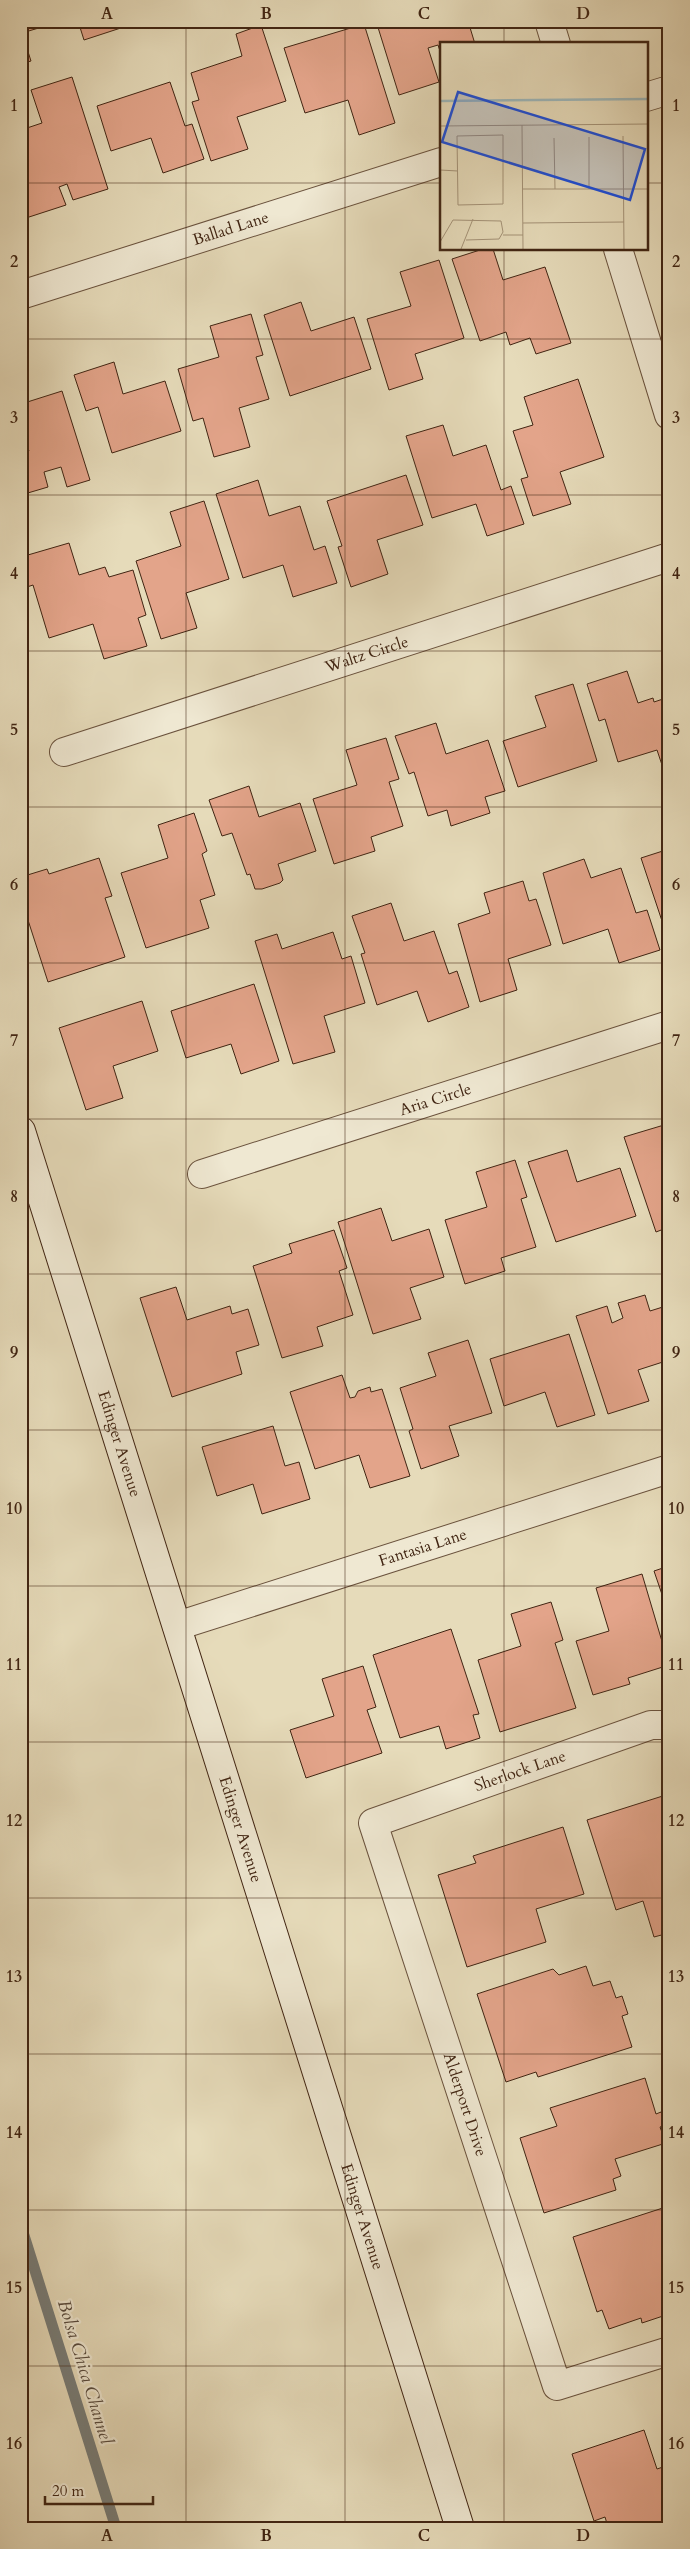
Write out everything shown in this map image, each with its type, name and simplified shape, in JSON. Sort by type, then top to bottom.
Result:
[{"type":"street","points":[[549,21],[555,42]]},
{"type":"street","points":[[648,96],[669,90]]},
{"type":"street","name":"Ballad Lane","points":[[21,295],[440,162]]},
{"type":"street","points":[[618,250],[669,415]]},
{"type":"street","name":"Waltz Circle","points":[[64,752],[669,557]]},
{"type":"street","name":"Aria Circle","points":[[202,1174],[669,1024]]},
{"type":"street","name":"Edinger Avenue","points":[[21,1131],[460,2528]]},
{"type":"street","name":"Fantasia Lane","points":[[177,1626],[669,1469]]},
{"type":"street","name":"Sherlock Lane","points":[[373,1823],[651,1725],[669,1725]]},
{"type":"street","name":"Alderport Drive","points":[[373,1823],[557,2386],[669,2351]]},
{"type":"building","points":[[21,21],[40,21],[42,27],[22,33],[31,61],[21,64]]},
{"type":"building","points":[[78,21],[132,21],[133,24],[84,40]]},
{"type":"building","points":[[376,21],[468,21],[474,42],[440,42],[440,51],[438,45],[428,48],[439,82],[399,95]]},
{"type":"building","points":[[364,24],[395,123],[359,135],[348,100],[305,113],[284,48]]},
{"type":"building","points":[[261,25],[286,101],[237,117],[248,149],[211,161],[192,102],[199,100],[191,73],[242,56],[236,34]]},
{"type":"building","points":[[72,77],[108,189],[73,200],[67,184],[59,187],[66,205],[26,218],[21,202],[21,130],[42,123],[31,90]]},
{"type":"building","points":[[170,82],[185,126],[192,124],[204,159],[163,173],[151,138],[111,151],[97,106]]},
{"type":"building","points":[[480,250],[493,250],[503,280],[545,267],[571,343],[536,354],[530,338],[510,345],[506,332],[480,341],[452,259]]},
{"type":"building","points":[[439,260],[464,338],[415,354],[423,379],[389,390],[367,319],[411,306],[400,272]]},
{"type":"building","points":[[301,302],[311,331],[354,317],[371,369],[290,396],[264,315]]},
{"type":"building","points":[[251,314],[263,355],[256,357],[269,399],[239,408],[250,447],[214,457],[203,418],[193,421],[178,369],[219,357],[210,326]]},
{"type":"building","points":[[114,362],[123,394],[165,381],[181,431],[112,453],[98,407],[86,411],[74,375]]},
{"type":"building","points":[[578,379],[604,457],[560,472],[571,504],[533,516],[521,479],[528,477],[513,431],[533,425],[524,397]]},
{"type":"building","points":[[62,391],[90,480],[67,487],[61,467],[44,472],[48,487],[21,495],[21,453],[29,451],[21,428],[21,404]]},
{"type":"building","points":[[443,425],[453,456],[486,445],[501,490],[511,486],[524,524],[487,536],[476,504],[432,518],[406,436]]},
{"type":"building","points":[[406,475],[423,525],[377,540],[388,574],[351,587],[338,547],[342,546],[327,501]]},
{"type":"building","points":[[258,480],[269,516],[300,506],[314,550],[325,546],[337,583],[293,597],[283,565],[243,578],[216,494]]},
{"type":"building","points":[[204,501],[229,579],[186,593],[197,628],[161,639],[136,561],[181,546],[170,512]]},
{"type":"building","points":[[69,543],[79,575],[105,567],[109,577],[133,570],[146,615],[138,618],[147,646],[104,659],[93,624],[49,638],[33,585],[24,588],[21,578],[21,557]]},
{"type":"building","points":[[627,671],[638,703],[653,698],[654,702],[669,697],[669,770],[664,771],[657,750],[618,762],[605,719],[599,721],[587,684]]},
{"type":"building","points":[[573,684],[597,761],[518,787],[503,741],[546,727],[535,696]]},
{"type":"building","points":[[436,723],[446,754],[488,740],[505,791],[485,797],[490,813],[451,826],[447,810],[428,816],[414,772],[409,774],[395,736]]},
{"type":"building","points":[[386,738],[399,779],[389,782],[403,826],[371,837],[375,851],[334,864],[313,799],[357,785],[346,750]]},
{"type":"building","points":[[249,786],[259,817],[300,803],[316,851],[278,864],[283,880],[280,883],[262,889],[255,889],[250,874],[247,875],[232,833],[222,836],[209,800]]},
{"type":"building","points":[[194,813],[207,851],[202,854],[215,895],[200,900],[209,928],[146,948],[121,873],[168,858],[158,825]]},
{"type":"building","points":[[669,849],[669,938],[665,940],[663,934],[666,933],[641,858]]},
{"type":"building","points":[[99,858],[112,896],[105,898],[125,957],[48,982],[27,917],[21,919],[21,877],[47,869],[49,874]]},
{"type":"building","points":[[584,859],[591,878],[621,868],[636,913],[647,910],[660,950],[619,963],[608,929],[563,944],[543,873]]},
{"type":"building","points":[[523,881],[529,901],[536,899],[551,945],[508,959],[517,990],[480,1002],[458,924],[490,913],[484,893]]},
{"type":"building","points":[[391,903],[404,941],[434,931],[449,974],[457,971],[469,1007],[428,1022],[417,991],[377,1005],[361,954],[365,953],[352,916]]},
{"type":"building","points":[[333,932],[342,959],[351,956],[365,1003],[324,1016],[335,1052],[293,1064],[255,941],[277,934],[282,949]]},
{"type":"building","points":[[254,984],[279,1061],[241,1074],[231,1044],[186,1058],[171,1011]]},
{"type":"building","points":[[142,1001],[158,1051],[113,1066],[123,1098],[86,1110],[59,1028]]},
{"type":"building","points":[[669,1118],[669,1227],[656,1232],[624,1137],[664,1125],[662,1120]]},
{"type":"building","points":[[567,1150],[577,1182],[620,1168],[636,1216],[556,1242],[528,1162]]},
{"type":"building","points":[[515,1160],[527,1197],[521,1199],[536,1247],[501,1258],[505,1271],[465,1284],[445,1220],[487,1207],[476,1172]]},
{"type":"building","points":[[381,1208],[392,1241],[429,1229],[444,1277],[410,1288],[421,1319],[373,1334],[338,1222]]},
{"type":"building","points":[[334,1230],[347,1268],[339,1271],[353,1315],[317,1327],[323,1346],[282,1358],[253,1266],[292,1253],[289,1244]]},
{"type":"building","points":[[176,1287],[187,1320],[230,1306],[232,1314],[248,1309],[259,1345],[236,1352],[242,1374],[172,1397],[140,1298]]},
{"type":"building","points":[[645,1295],[650,1311],[666,1306],[669,1315],[669,1360],[638,1370],[649,1401],[608,1414],[576,1316],[607,1306],[612,1323],[623,1318],[618,1303]]},
{"type":"building","points":[[569,1334],[595,1415],[557,1427],[545,1392],[504,1406],[490,1359]]},
{"type":"building","points":[[468,1340],[492,1413],[449,1426],[459,1456],[421,1469],[409,1431],[413,1429],[400,1388],[436,1376],[428,1353]]},
{"type":"building","points":[[342,1375],[350,1398],[355,1397],[358,1391],[370,1387],[371,1392],[382,1389],[410,1476],[370,1488],[359,1455],[315,1469],[290,1392]]},
{"type":"building","points":[[273,1426],[285,1466],[299,1462],[310,1499],[262,1514],[253,1484],[217,1496],[202,1447]]},
{"type":"building","points":[[669,1566],[669,1615],[654,1571]]},
{"type":"building","points":[[642,1574],[669,1665],[628,1678],[630,1684],[593,1695],[576,1641],[609,1631],[596,1588]]},
{"type":"building","points":[[551,1602],[563,1640],[555,1643],[576,1708],[500,1732],[478,1660],[521,1646],[511,1614]]},
{"type":"building","points":[[451,1629],[479,1714],[473,1715],[480,1738],[446,1749],[439,1726],[400,1738],[373,1655]]},
{"type":"building","points":[[363,1666],[376,1707],[367,1710],[382,1753],[306,1778],[290,1730],[334,1716],[322,1679]]},
{"type":"building","points":[[669,1794],[669,1933],[654,1937],[643,1901],[616,1910],[587,1820]]},
{"type":"building","points":[[563,1827],[584,1894],[536,1909],[546,1942],[467,1967],[438,1875],[476,1863],[473,1856]]},
{"type":"building","points":[[586,1966],[593,1986],[610,1981],[616,1998],[622,1996],[628,2014],[622,2016],[632,2047],[538,2077],[536,2072],[506,2082],[477,1994],[553,1969],[559,1975]]},
{"type":"building","points":[[645,2078],[656,2114],[661,2112],[666,2125],[660,2127],[666,2143],[615,2159],[621,2176],[613,2179],[616,2190],[544,2213],[520,2138],[557,2126],[550,2108]]},
{"type":"building","points":[[669,2206],[669,2314],[642,2323],[641,2318],[609,2329],[602,2310],[597,2312],[573,2237]]},
{"type":"building","points":[[644,2430],[657,2469],[669,2465],[669,2528],[606,2528],[608,2527],[605,2517],[594,2521],[572,2454]]},
{"type":"waterway","name":"Bolsa Chica Channel","points":[[21,2226],[116,2528]]}]
